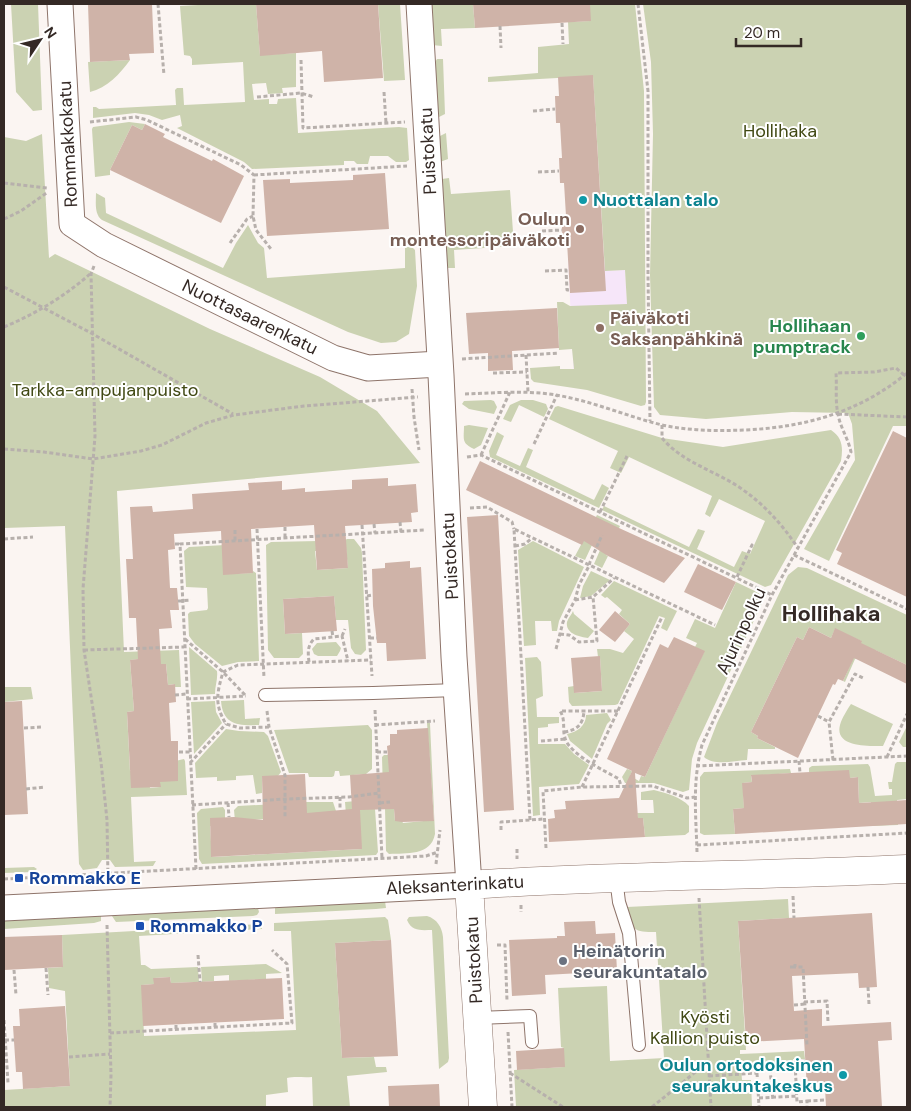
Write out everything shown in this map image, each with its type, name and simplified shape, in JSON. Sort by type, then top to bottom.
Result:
[{"type":"main road","name":"Aleksanterinkatu","points":[[469,885],[698,875],[862,872],[907,869]]},
{"type":"main road","name":"Puistokatu","points":[[469,885],[483,1107]]},
{"type":"street","name":"Rommakkokatu","points":[[60,4],[72,224]]},
{"type":"street","name":"Puistokatu","points":[[419,4],[447,362],[442,396],[456,690],[469,885]]},
{"type":"street","name":"Nuottasaarenkatu","points":[[72,224],[104,245],[333,358],[368,368],[447,362]]},
{"type":"street","name":"Aleksanterinkatu","points":[[4,908],[469,885]]},
{"type":"lane","points":[[265,695],[456,690]]},
{"type":"lane","points":[[616,878],[619,902],[629,933],[639,1045]]},
{"type":"lane","points":[[477,1018],[530,1016],[532,1042]]},
{"type":"path","points":[[158,4],[164,76]]},
{"type":"path","points":[[638,4],[648,91],[650,421]]},
{"type":"path","points":[[562,23],[563,44]]},
{"type":"path","points":[[500,26],[502,48]]},
{"type":"path","points":[[301,60],[303,128],[413,121]]},
{"type":"path","points":[[384,92],[386,123]]},
{"type":"path","points":[[257,97],[301,93],[314,97]]},
{"type":"path","points":[[533,111],[555,109]]},
{"type":"path","points":[[67,125],[136,117],[148,120],[241,165],[254,175],[415,165]]},
{"type":"path","points":[[538,172],[559,171]]},
{"type":"path","points":[[254,175],[253,216],[256,230],[271,249]]},
{"type":"path","points":[[4,183],[53,189],[21,211],[4,219]]},
{"type":"path","points":[[230,243],[246,219],[253,216]]},
{"type":"path","points":[[542,231],[562,230]]},
{"type":"path","points":[[545,271],[566,270],[567,290],[570,290]]},
{"type":"path","points":[[4,327],[44,308],[91,274],[95,436],[83,589],[84,650],[101,762],[107,820],[110,1107]]},
{"type":"path","points":[[4,287],[91,333],[234,414]]},
{"type":"path","points":[[447,362],[520,353],[526,355],[559,353]]},
{"type":"path","points":[[526,355],[528,392]]},
{"type":"path","name":"Ajurinpolku","points":[[711,1107],[698,875],[695,797],[696,766],[702,746],[772,595],[851,452],[838,414],[836,373],[874,372],[896,368],[906,374]]},
{"type":"path","points":[[493,373],[527,372]]},
{"type":"path","points":[[4,449],[93,459],[141,451],[162,445],[206,423],[234,414],[337,403],[510,392],[557,395],[602,406],[662,425],[692,430],[717,431],[772,428],[804,424],[838,414],[877,394],[906,374]]},
{"type":"path","points":[[510,392],[481,455],[772,595]]},
{"type":"path","points":[[534,444],[557,395]]},
{"type":"path","points":[[838,414],[907,417]]},
{"type":"path","points":[[662,425],[662,438],[669,447],[691,462],[739,487],[767,508],[798,548]]},
{"type":"path","points":[[600,512],[627,456]]},
{"type":"path","points":[[467,508],[487,507],[512,522],[514,529],[530,820]]},
{"type":"path","points":[[400,522],[401,532]]},
{"type":"path","points":[[374,524],[375,533]]},
{"type":"path","points":[[285,527],[285,538]]},
{"type":"path","points":[[257,529],[265,695],[269,727],[285,775],[286,818]]},
{"type":"path","points":[[514,529],[715,625]]},
{"type":"path","points":[[235,530],[235,541]]},
{"type":"path","points":[[175,544],[426,530]]},
{"type":"path","points":[[556,649],[563,622],[575,600],[579,585],[590,566],[602,535]]},
{"type":"path","points":[[4,540],[33,537]]},
{"type":"path","points":[[515,546],[525,544],[532,538]]},
{"type":"path","points":[[180,544],[180,600],[184,639],[196,868]]},
{"type":"path","points":[[737,578],[752,545],[749,544]]},
{"type":"path","points":[[794,555],[907,609]]},
{"type":"path","points":[[575,600],[593,597],[614,578]]},
{"type":"path","points":[[367,596],[373,595]]},
{"type":"path","points":[[560,634],[569,635],[579,642],[597,641],[593,597]]},
{"type":"path","points":[[180,600],[191,600]]},
{"type":"path","points":[[582,787],[662,618]]},
{"type":"path","points":[[345,628],[342,636],[348,661]]},
{"type":"path","points":[[332,631],[333,637]]},
{"type":"path","points":[[309,662],[308,650],[314,638],[342,636]]},
{"type":"path","points":[[370,638],[377,638]]},
{"type":"path","points":[[184,639],[224,672],[246,696]]},
{"type":"path","points":[[84,650],[184,646]]},
{"type":"path","points":[[269,727],[240,728],[226,724],[219,712],[217,698],[224,672],[238,665],[371,660]]},
{"type":"path","points":[[833,760],[830,722],[855,674],[865,678]]},
{"type":"path","points":[[175,695],[186,694]]},
{"type":"path","points":[[187,699],[265,695]]},
{"type":"path","points":[[618,711],[560,711],[564,716],[565,739],[575,752],[619,779],[622,786]]},
{"type":"path","points":[[564,732],[572,731],[581,724],[584,720],[584,711]]},
{"type":"path","points":[[887,757],[907,714]]},
{"type":"path","points":[[818,716],[830,722]]},
{"type":"path","points":[[376,725],[435,721]]},
{"type":"path","points":[[190,763],[226,724]]},
{"type":"path","points":[[24,728],[42,727]]},
{"type":"path","points":[[541,741],[565,739]]},
{"type":"path","points":[[179,752],[190,752]]},
{"type":"path","points":[[377,752],[387,752]]},
{"type":"path","points":[[696,766],[907,756]]},
{"type":"path","points":[[800,761],[800,773]]},
{"type":"path","points":[[546,848],[543,791],[582,787],[653,786],[687,798],[695,797]]},
{"type":"path","points":[[26,788],[45,787]]},
{"type":"path","points":[[192,805],[340,797],[380,792]]},
{"type":"path","points":[[340,797],[340,810]]},
{"type":"path","points":[[380,803],[390,802]]},
{"type":"path","points":[[228,803],[229,817]]},
{"type":"path","points":[[501,830],[501,822],[544,819]]},
{"type":"path","points":[[697,845],[907,833]]},
{"type":"path","points":[[4,879],[426,856],[438,852]]},
{"type":"path","points":[[793,893],[794,918]]},
{"type":"path","points":[[110,1033],[292,1023],[287,964],[272,950]]},
{"type":"path","points":[[198,955],[200,982]]},
{"type":"path","points":[[790,967],[795,965],[803,967],[807,1046]]},
{"type":"path","points":[[46,968],[48,995]]},
{"type":"path","points":[[14,970],[16,995]]},
{"type":"path","points":[[868,987],[869,1004]]},
{"type":"path","points":[[794,1005],[827,1001],[828,1022]]},
{"type":"path","points":[[4,1020],[8,1083]]},
{"type":"path","points":[[253,1021],[254,1026]]},
{"type":"path","points":[[215,1022],[215,1028]]},
{"type":"path","points":[[176,1024],[176,1030]]},
{"type":"path","points":[[5,1040],[14,1040]]},
{"type":"path","points":[[68,1057],[110,1054]]},
{"type":"path","points":[[652,1107],[708,1061]]},
{"type":"path","points":[[805,1061],[795,1062],[797,1102],[826,1100]]},
{"type":"path","points":[[709,1076],[757,1073],[757,1070],[795,1068]]},
{"type":"path","points":[[770,1069],[772,1099]]},
{"type":"path","points":[[510,1072],[563,1107]]},
{"type":"path","points":[[757,1073],[759,1107]]},
{"type":"path","points":[[759,1098],[772,1099],[797,1096]]},
{"type":"path","points":[[807,1101],[807,1107]]},
{"type":"shaded area","name":"Päiväkoti Saksanpähkinä","points":[[604,257],[605,271],[625,270],[632,380],[574,378],[568,259]]},
{"type":"green space","points":[[11,4],[38,4],[42,110],[33,111],[16,92]]},
{"type":"green space","points":[[198,4],[256,4],[260,55],[296,53],[296,87],[282,88],[283,93],[268,94],[266,83],[252,84],[254,100],[269,99],[269,104],[277,104],[278,99],[296,98],[298,133],[407,128],[409,160],[406,162],[396,162],[388,156],[370,156],[368,164],[344,161],[344,165],[252,169],[244,162],[177,128],[182,126],[180,115],[162,120],[149,115],[135,113],[93,118],[93,107],[99,109],[176,105],[175,90],[177,88],[183,88],[184,105],[245,102],[243,62],[192,65],[190,56],[184,55],[180,6]]},
{"type":"green space","points":[[378,4],[400,4],[405,80],[384,81]]},
{"type":"green space","points":[[431,4],[473,4],[475,28],[441,29],[442,46],[432,45]]},
{"type":"green space","points":[[590,4],[635,4],[644,91],[646,402],[645,405],[641,406],[587,390],[534,382],[531,379],[530,368],[560,366],[560,369],[574,369],[572,349],[559,350],[557,302],[563,302],[570,306],[627,304],[625,270],[605,271],[593,76],[488,82],[488,77],[538,73],[538,47],[569,44],[568,22],[590,21]]},
{"type":"green space","name":"Hollihaka","points":[[643,4],[907,4],[907,426],[893,426],[829,561],[804,549],[855,460],[852,424],[848,413],[792,412],[706,419],[660,415],[654,407],[650,275],[653,134],[651,62]]},
{"type":"green space","points":[[437,59],[443,59],[445,114],[437,118],[434,64]]},
{"type":"green space","points":[[130,60],[113,80],[90,92],[88,62]]},
{"type":"green space","points":[[129,122],[145,124],[142,130],[132,125],[110,170],[110,175],[95,177],[93,127]]},
{"type":"green space","points":[[446,133],[448,159],[440,162],[438,137]]},
{"type":"green space","name":"Tarkka-ampujanpuisto","points":[[42,134],[49,258],[55,254],[210,329],[320,377],[377,411],[420,463],[117,491],[124,652],[179,650],[181,687],[175,687],[175,684],[168,685],[166,664],[154,664],[153,658],[130,660],[134,711],[127,712],[130,771],[137,771],[149,781],[150,788],[160,787],[160,782],[171,762],[184,759],[185,761],[187,795],[131,797],[134,862],[156,861],[153,866],[115,867],[110,860],[102,860],[97,868],[83,870],[79,864],[65,526],[4,528],[4,137],[26,141]]},
{"type":"green space","points":[[449,178],[451,194],[510,190],[514,246],[454,250],[455,268],[445,268],[442,179]]},
{"type":"green space","points":[[96,193],[105,198],[106,213],[223,268],[248,225],[258,243],[264,248],[267,278],[405,268],[405,247],[412,247],[415,250],[417,286],[409,334],[396,342],[381,343],[348,332],[102,220],[97,211]]},
{"type":"green space","points":[[521,400],[533,400],[546,404],[548,409],[544,417],[519,405],[511,422],[503,419],[510,405]]},
{"type":"green space","points":[[464,401],[494,401],[497,407],[494,414],[469,409],[462,404]]},
{"type":"green space","points":[[558,406],[662,438],[723,447],[831,430],[840,440],[841,461],[771,585],[765,587],[602,510],[604,506],[689,547],[698,529],[705,531],[697,549],[734,567],[742,551],[750,554],[765,521],[719,499],[710,517],[705,514],[712,496],[629,457],[621,473],[610,468],[618,451],[549,419],[555,407]]},
{"type":"green space","points":[[464,426],[488,428],[481,445],[474,449],[467,445],[464,440]]},
{"type":"green space","points":[[497,432],[504,436],[496,455],[520,466],[528,448],[533,450],[526,467],[594,500],[602,484],[609,488],[599,508],[490,457],[489,451]]},
{"type":"green space","points":[[597,515],[620,526],[602,568],[594,564],[607,534],[599,530],[585,560],[575,556]]},
{"type":"green space","points":[[354,539],[361,548],[362,553],[366,650],[361,655],[355,654],[351,648],[348,620],[336,620],[334,596],[283,599],[285,634],[302,633],[303,654],[299,658],[274,658],[268,650],[266,545],[271,542],[318,541],[320,551],[315,551],[317,570],[348,568],[345,540]]},
{"type":"green space","points":[[533,541],[584,567],[559,621],[557,631],[552,631],[551,621],[535,621],[536,645],[524,646],[518,550]]},
{"type":"green space","points":[[225,545],[223,574],[253,573],[253,571],[256,573],[259,661],[238,662],[222,666],[195,644],[189,636],[188,614],[190,612],[207,610],[207,588],[186,587],[184,551],[189,547]]},
{"type":"green space","points":[[798,567],[807,568],[907,615],[907,665],[875,650],[855,659],[845,682],[843,681],[861,641],[835,629],[831,638],[809,627],[803,640],[797,637],[751,732],[758,736],[757,738],[775,747],[775,749],[748,749],[747,760],[724,762],[708,760],[704,757],[717,723],[788,575]]},
{"type":"green space","points":[[591,571],[610,580],[591,596],[580,598],[583,586]]},
{"type":"green space","points":[[614,581],[677,611],[667,631],[661,628],[665,618],[659,616],[618,704],[572,706],[569,702],[568,687],[574,686],[574,693],[602,691],[600,657],[598,657],[597,649],[610,649],[623,653],[634,639],[624,631],[630,624],[619,614],[622,610],[607,597],[605,598],[601,595]]},
{"type":"green space","points":[[736,582],[759,593],[763,601],[697,743],[692,759],[689,790],[683,792],[654,783],[625,783],[622,777],[627,769],[632,771],[630,776],[639,781],[641,776],[645,777],[704,652],[695,647],[697,643],[686,638],[695,619],[715,628]]},
{"type":"green space","points":[[573,611],[594,631],[588,638],[574,634],[568,629],[567,622]]},
{"type":"green space","points":[[336,642],[341,648],[337,656],[318,656],[314,654],[312,649],[317,643]]},
{"type":"green space","points":[[189,647],[217,671],[215,694],[191,695]]},
{"type":"green space","points":[[537,657],[541,662],[543,696],[536,699],[537,717],[559,717],[559,723],[548,724],[548,727],[538,728],[538,744],[565,744],[574,754],[589,765],[579,784],[539,787],[540,815],[533,816],[525,658]]},
{"type":"green space","points":[[4,687],[31,687],[33,699],[4,702]]},
{"type":"green space","points":[[244,700],[245,719],[260,718],[259,725],[238,724],[228,719],[225,715],[221,701]]},
{"type":"green space","points":[[215,701],[216,712],[222,723],[194,754],[191,702]]},
{"type":"green space","points":[[851,704],[893,724],[883,746],[854,744],[842,738],[840,725]]},
{"type":"green space","points":[[607,713],[611,720],[607,724],[592,759],[570,741],[567,734],[580,728],[586,719],[586,715]]},
{"type":"green space","points":[[427,723],[430,723],[435,834],[433,841],[429,846],[417,852],[389,854],[386,851],[385,808],[390,806],[390,809],[394,809],[395,821],[402,821],[403,823],[434,820]]},
{"type":"green space","points":[[368,725],[372,730],[372,769],[366,774],[340,776],[339,771],[335,771],[332,777],[309,777],[308,773],[289,773],[274,730]]},
{"type":"green space","points":[[907,726],[907,747],[903,747],[899,742]]},
{"type":"green space","points":[[226,729],[264,732],[268,736],[281,772],[278,776],[262,776],[262,793],[256,794],[253,775],[236,776],[236,780],[217,781],[217,777],[196,778],[195,763]]},
{"type":"green space","points":[[388,755],[395,796],[383,792],[382,757]]},
{"type":"green space","points":[[897,762],[907,762],[907,799],[897,800],[898,825],[872,826],[871,802],[859,803],[858,777],[850,778],[809,772],[809,768],[812,766],[868,764],[875,796],[892,795],[892,789],[889,789],[888,782],[892,782]]},
{"type":"green space","points":[[790,769],[791,773],[751,776],[752,782],[743,783],[744,808],[733,809],[735,834],[704,835],[700,833],[700,777],[704,772]]},
{"type":"green space","points":[[654,790],[678,798],[689,806],[689,832],[685,835],[645,837],[643,818],[638,818],[637,813],[654,813],[653,800],[641,800],[641,792]]},
{"type":"green space","points":[[368,800],[375,809],[378,852],[376,855],[202,864],[199,859],[197,813],[201,809],[223,807],[225,810],[225,818],[215,826],[210,826],[212,857],[362,849],[346,815],[345,802]]},
{"type":"green space","points":[[295,802],[333,802],[336,811],[291,818]]},
{"type":"green space","points":[[278,804],[282,818],[235,821],[234,810],[238,806]]},
{"type":"green space","points":[[34,867],[37,869],[33,872],[4,873],[4,868]]},
{"type":"green space","name":"Kyösti Kallion puisto","points":[[788,899],[789,918],[738,921],[746,1050],[740,1050],[740,1054],[804,1051],[805,1059],[793,1059],[793,1064],[741,1068],[742,1080],[751,1080],[752,1107],[516,1107],[514,1070],[564,1067],[558,988],[607,986],[610,1061],[664,1058],[656,932],[635,928],[630,921],[627,907]]},
{"type":"green space","points":[[385,901],[386,908],[275,914],[275,907]]},
{"type":"green space","points":[[258,908],[259,912],[253,916],[116,922],[112,916]]},
{"type":"green space","points":[[101,916],[101,921],[94,923],[4,929],[4,921]]},
{"type":"green space","points":[[427,916],[434,919],[438,924],[443,937],[449,1058],[448,1062],[439,1069],[432,930],[414,928],[407,920],[409,917]]},
{"type":"green space","points":[[385,917],[388,920],[391,940],[335,943],[342,1058],[374,1057],[376,1067],[386,1067],[387,1072],[347,1076],[350,1107],[313,1107],[312,1077],[293,1077],[287,1078],[288,1092],[266,1095],[266,1107],[4,1107],[4,1090],[70,1086],[65,991],[49,988],[48,968],[63,967],[62,935],[262,924],[262,929],[139,936],[141,965],[151,969],[198,967],[199,982],[171,983],[170,977],[154,978],[154,984],[142,985],[144,1036],[296,1030],[291,931],[274,931],[274,923]]},
{"type":"green space","points":[[266,964],[282,973],[266,974],[266,979],[229,981],[229,975],[214,976],[214,981],[202,982],[201,967]]},
{"type":"building","points":[[88,4],[152,4],[154,53],[129,54],[130,60],[90,62]]},
{"type":"building","points":[[256,4],[378,4],[383,78],[324,82],[322,51],[260,56]]},
{"type":"building","points":[[473,4],[590,4],[591,21],[475,28]]},
{"type":"building","name":"Nuottalan talo","points":[[593,75],[606,291],[570,293],[567,242],[563,243],[562,230],[562,217],[566,216],[564,183],[560,183],[559,158],[562,158],[560,123],[556,123],[555,96],[559,96],[558,77]]},
{"type":"building","points":[[145,124],[165,134],[163,137],[212,161],[213,159],[244,176],[221,223],[110,170],[132,125],[142,130]]},
{"type":"building","points":[[385,173],[389,229],[267,236],[263,180],[290,179],[290,183],[353,180],[353,175]]},
{"type":"building","points":[[557,308],[559,348],[512,351],[513,370],[488,371],[488,353],[469,354],[466,313]]},
{"type":"building","points":[[893,431],[907,438],[907,597],[837,564],[842,553],[836,550]]},
{"type":"building","points":[[480,461],[685,558],[664,583],[608,556],[584,541],[582,545],[466,490]]},
{"type":"building","points":[[388,478],[388,486],[416,484],[418,512],[411,513],[412,522],[345,526],[348,568],[317,570],[314,525],[251,529],[253,573],[223,575],[221,531],[174,534],[175,549],[168,550],[170,588],[177,588],[179,610],[170,610],[172,628],[159,629],[161,664],[166,664],[168,685],[175,684],[176,702],[169,703],[171,741],[178,741],[178,781],[160,782],[161,787],[131,788],[127,712],[134,711],[130,660],[138,659],[136,618],[129,618],[126,559],[133,559],[130,507],[152,506],[153,512],[193,509],[192,494],[249,490],[248,483],[282,481],[282,490],[305,488],[305,492],[352,489],[352,480]]},
{"type":"building","points":[[498,515],[514,810],[484,812],[467,517]]},
{"type":"building","points":[[410,561],[410,568],[421,567],[426,659],[387,661],[386,643],[377,643],[372,569],[385,568],[385,563]]},
{"type":"building","points":[[698,564],[736,582],[722,610],[684,592]]},
{"type":"building","points":[[334,596],[337,631],[285,634],[283,599]]},
{"type":"building","points":[[615,611],[630,624],[615,642],[599,630]]},
{"type":"building","points":[[809,627],[831,638],[835,628],[907,665],[907,684],[854,658],[843,681],[838,679],[835,685],[833,684],[798,758],[757,738],[758,736],[751,732],[797,637],[803,640]]},
{"type":"building","points":[[674,637],[705,651],[645,777],[635,773],[638,818],[643,818],[645,837],[549,842],[548,819],[555,818],[554,810],[566,809],[565,801],[619,798],[632,771],[607,759],[660,644],[668,648]]},
{"type":"building","points":[[600,656],[602,691],[574,693],[571,658]]},
{"type":"building","points":[[22,701],[28,814],[4,815],[4,702]]},
{"type":"building","points":[[428,728],[434,821],[395,821],[394,809],[360,810],[362,849],[211,857],[210,818],[234,817],[263,820],[262,776],[305,774],[307,813],[352,809],[350,775],[389,772],[387,746],[390,745],[390,734],[397,734],[397,730]]},
{"type":"building","points":[[849,770],[850,778],[858,777],[859,803],[907,800],[907,824],[735,834],[733,809],[744,808],[742,783],[752,782],[751,775]]},
{"type":"building","points":[[872,913],[877,987],[859,988],[858,973],[792,976],[794,1011],[822,1009],[822,1026],[891,1022],[892,1040],[878,1041],[882,1107],[826,1107],[825,1088],[807,1089],[804,1039],[746,1042],[738,921]]},
{"type":"building","name":"Heinätorin seurakuntatalo","points":[[595,921],[596,934],[615,933],[617,971],[545,975],[546,994],[512,996],[509,940],[557,938],[557,936],[565,936],[564,922]]},
{"type":"building","points":[[62,935],[63,967],[4,970],[4,937]]},
{"type":"building","points":[[391,940],[398,1056],[342,1058],[335,943]]},
{"type":"building","points":[[170,977],[171,983],[282,978],[284,1019],[143,1026],[141,985],[154,984],[153,978]]},
{"type":"building","points":[[65,1006],[70,1086],[23,1089],[22,1072],[16,1072],[13,1026],[20,1026],[19,1009]]},
{"type":"building","points":[[564,1048],[565,1067],[517,1070],[516,1051]]},
{"type":"building","points":[[439,1084],[440,1107],[389,1107],[388,1086]]},
{"type":"place","name":"Nuottalan talo","points":[[583,200]]},
{"type":"place","name":"Oulun montessoripäiväkoti","points":[[580,229]]},
{"type":"place","name":"Päiväkoti Saksanpähkinä","points":[[600,328]]},
{"type":"place","name":"Hollihaan pumptrack","points":[[861,336]]},
{"type":"place","name":"Rommakko E","points":[[19,878]]},
{"type":"place","name":"Rommakko P","points":[[140,926]]},
{"type":"place","name":"Heinätorin seurakuntatalo","points":[[563,961]]},
{"type":"place","name":"Oulun ortodoksinen seurakuntakeskus","points":[[843,1075]]},
{"type":"district","name":"Hollihaka","points":[[831,613]]}]
